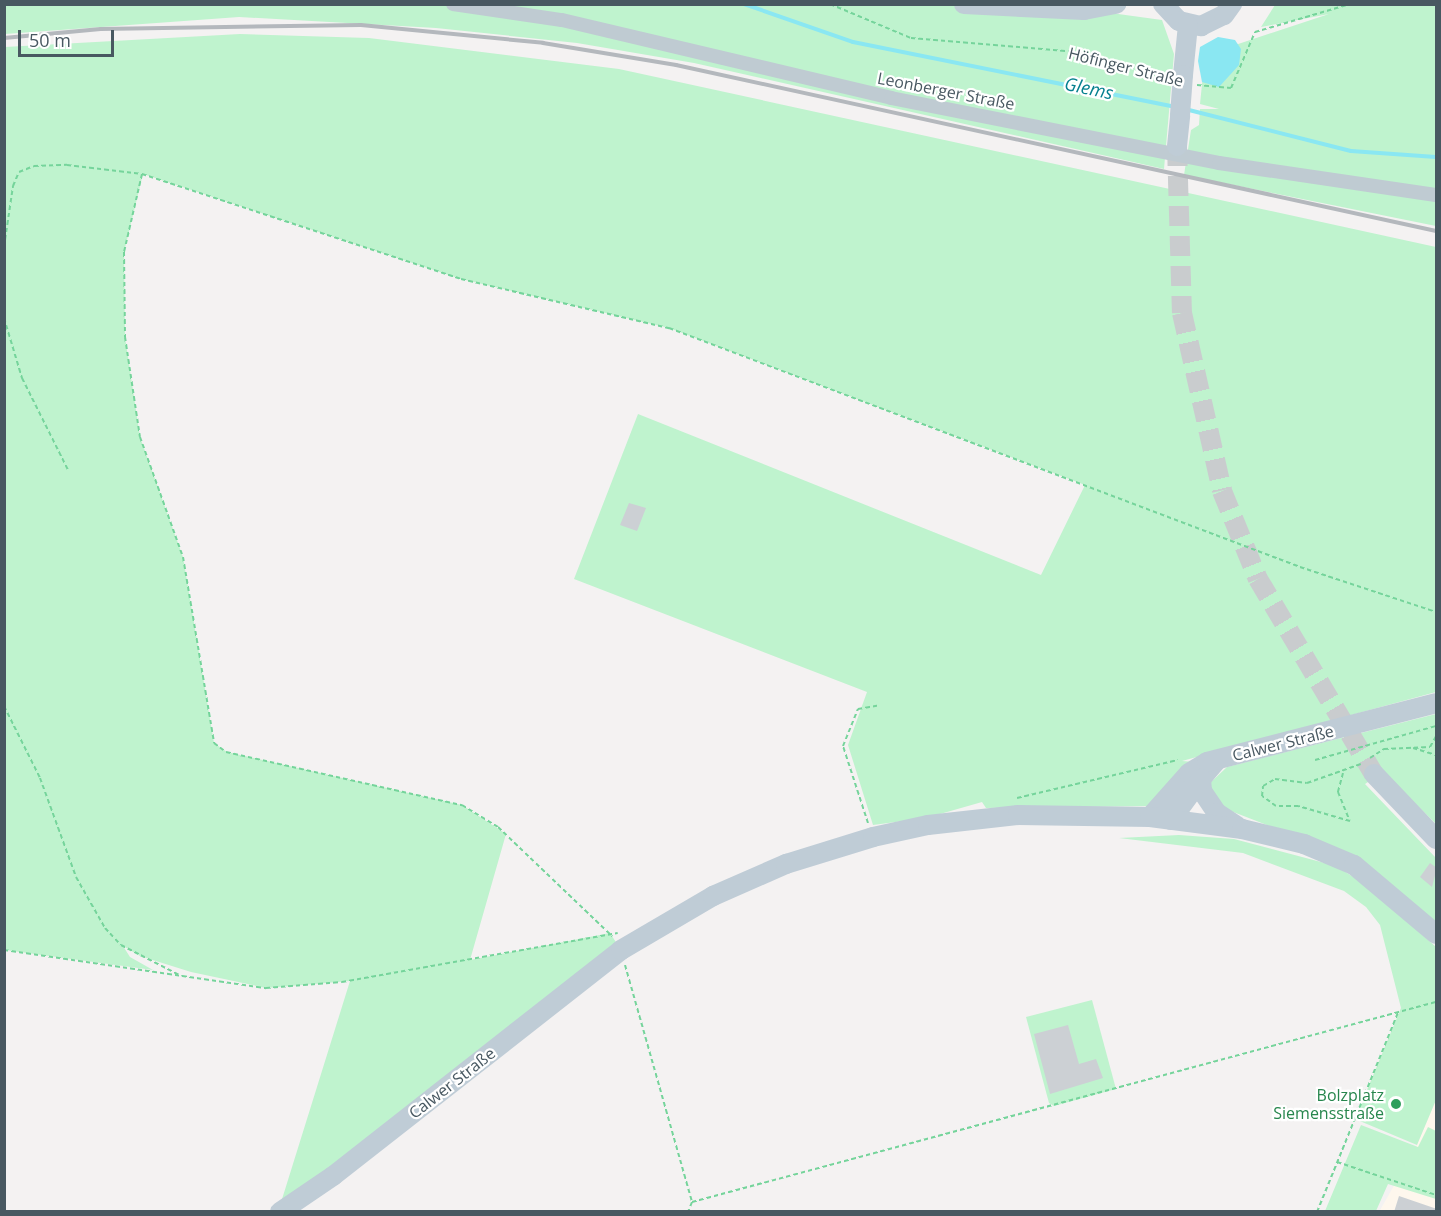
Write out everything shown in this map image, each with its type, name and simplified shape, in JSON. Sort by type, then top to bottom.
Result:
[{"type":"main road","points":[[964,4],[1084,10],[1116,4]]},
{"type":"main road","points":[[1164,4],[1188,25],[1213,22],[1232,4]]},
{"type":"main road","points":[[1177,146],[1188,25]]},
{"type":"main road","name":"Calwer Straße","points":[[1150,817],[1196,767],[1437,703]]},
{"type":"main road","points":[[1171,820],[1217,760]]},
{"type":"main road","points":[[1374,774],[1437,839]]},
{"type":"main road","points":[[1201,779],[1207,801],[1242,829],[1339,857],[1367,873],[1437,934]]},
{"type":"main road","name":"Calwer Straße","points":[[280,1212],[333,1176],[621,950],[713,896],[786,864],[873,837],[928,825],[1018,815],[1150,817],[1242,829]]},
{"type":"street","name":"Leonberger Straße","points":[[453,4],[562,20],[880,95],[1219,163],[1437,195]]},
{"type":"path","name":"Höfinger Straße","points":[[830,4],[911,38],[1079,52],[1220,91],[1231,88],[1256,32],[1350,4]]},
{"type":"path","points":[[4,247],[13,186],[20,172],[34,166],[67,165],[142,174],[461,279],[669,328],[1300,567],[1437,612]]},
{"type":"path","points":[[4,950],[266,988],[342,982],[610,933],[498,827],[462,806],[226,752],[214,742],[183,557],[140,437],[125,337],[124,252],[142,174]]},
{"type":"path","points":[[4,318],[22,378],[68,470]]},
{"type":"path","points":[[873,837],[843,746],[858,710],[880,705]]},
{"type":"path","points":[[4,706],[40,778],[76,877],[105,928],[121,945],[183,977]]},
{"type":"path","points":[[1315,760],[1437,726]]},
{"type":"path","points":[[1343,773],[1338,792],[1350,821],[1298,806],[1276,806],[1262,795],[1263,786],[1275,779],[1307,783],[1343,773],[1383,749],[1430,747],[1437,736]]},
{"type":"path","points":[[1410,748],[1437,756]]},
{"type":"path","points":[[1006,800],[1183,759]]},
{"type":"path","points":[[621,950],[692,1202],[688,1212]]},
{"type":"path","points":[[692,1202],[1437,1002]]},
{"type":"path","points":[[1317,1212],[1398,1013]]},
{"type":"path","points":[[1337,1162],[1437,1196]]},
{"type":"shaded area","points":[[1436,1100],[1436,1211],[1379,1212],[1417,1145]]},
{"type":"green space","points":[[1116,4],[1089,10],[1162,20],[1174,54],[1164,169],[694,63],[577,43],[436,28],[239,17],[5,34],[5,5]]},
{"type":"green space","points":[[1275,5],[1436,5],[1436,226],[1184,175],[1191,130],[1199,125],[1200,109],[1219,109],[1200,104],[1205,55],[1329,14],[1261,27]]},
{"type":"green space","points":[[240,34],[369,38],[619,69],[1436,247],[1436,692],[1182,761],[1194,762],[1154,806],[986,808],[982,802],[926,818],[873,825],[848,745],[867,692],[574,579],[638,414],[1041,575],[1085,485],[669,328],[461,279],[143,174],[124,252],[125,337],[140,437],[183,557],[214,743],[227,752],[462,805],[506,834],[470,960],[610,933],[621,950],[278,1212],[350,981],[266,988],[191,972],[140,956],[123,946],[130,957],[153,970],[5,950],[5,47]]},
{"type":"green space","points":[[1436,714],[1436,824],[1383,772],[1365,784],[1436,858],[1436,926],[1344,855],[1223,808],[1209,784],[1227,767]]},
{"type":"green space","points":[[1179,835],[1234,839],[1336,866],[1366,885],[1436,947],[1436,1100],[1417,1145],[1355,1119],[1401,1008],[1380,925],[1366,907],[1344,891],[1243,853],[1119,838]]},
{"type":"green space","points":[[1092,1000],[1116,1089],[1054,1106],[1049,1103],[1026,1017]]},
{"type":"green space","points":[[1361,1125],[1418,1147],[1428,1127],[1436,1131],[1436,1199],[1388,1184],[1376,1211],[1325,1211]]},
{"type":"water","points":[[1218,37],[1235,40],[1241,49],[1239,65],[1219,87],[1202,82],[1198,61],[1200,47]]},
{"type":"building","points":[[629,503],[646,508],[637,531],[620,525]]},
{"type":"building","points":[[1430,863],[1437,868],[1432,887],[1420,877]]},
{"type":"building","points":[[1068,1025],[1079,1064],[1096,1059],[1103,1078],[1050,1094],[1034,1034]]},
{"type":"building","points":[[1399,1196],[1437,1209],[1437,1212],[1394,1212]]},
{"type":"waterway","name":"Glems","points":[[744,4],[853,42],[1175,107]]},
{"type":"waterway","name":"Glems","points":[[1185,109],[1351,151],[1436,157]]},
{"type":"tunnel","points":[[1177,146],[1182,313],[1222,491],[1258,579],[1374,774]]},
{"type":"railway","points":[[4,38],[101,29],[361,25],[543,43],[676,65],[1436,231]]},
{"type":"place","name":"Bolzplatz Siemensstraße","points":[[1396,1104]]}]
